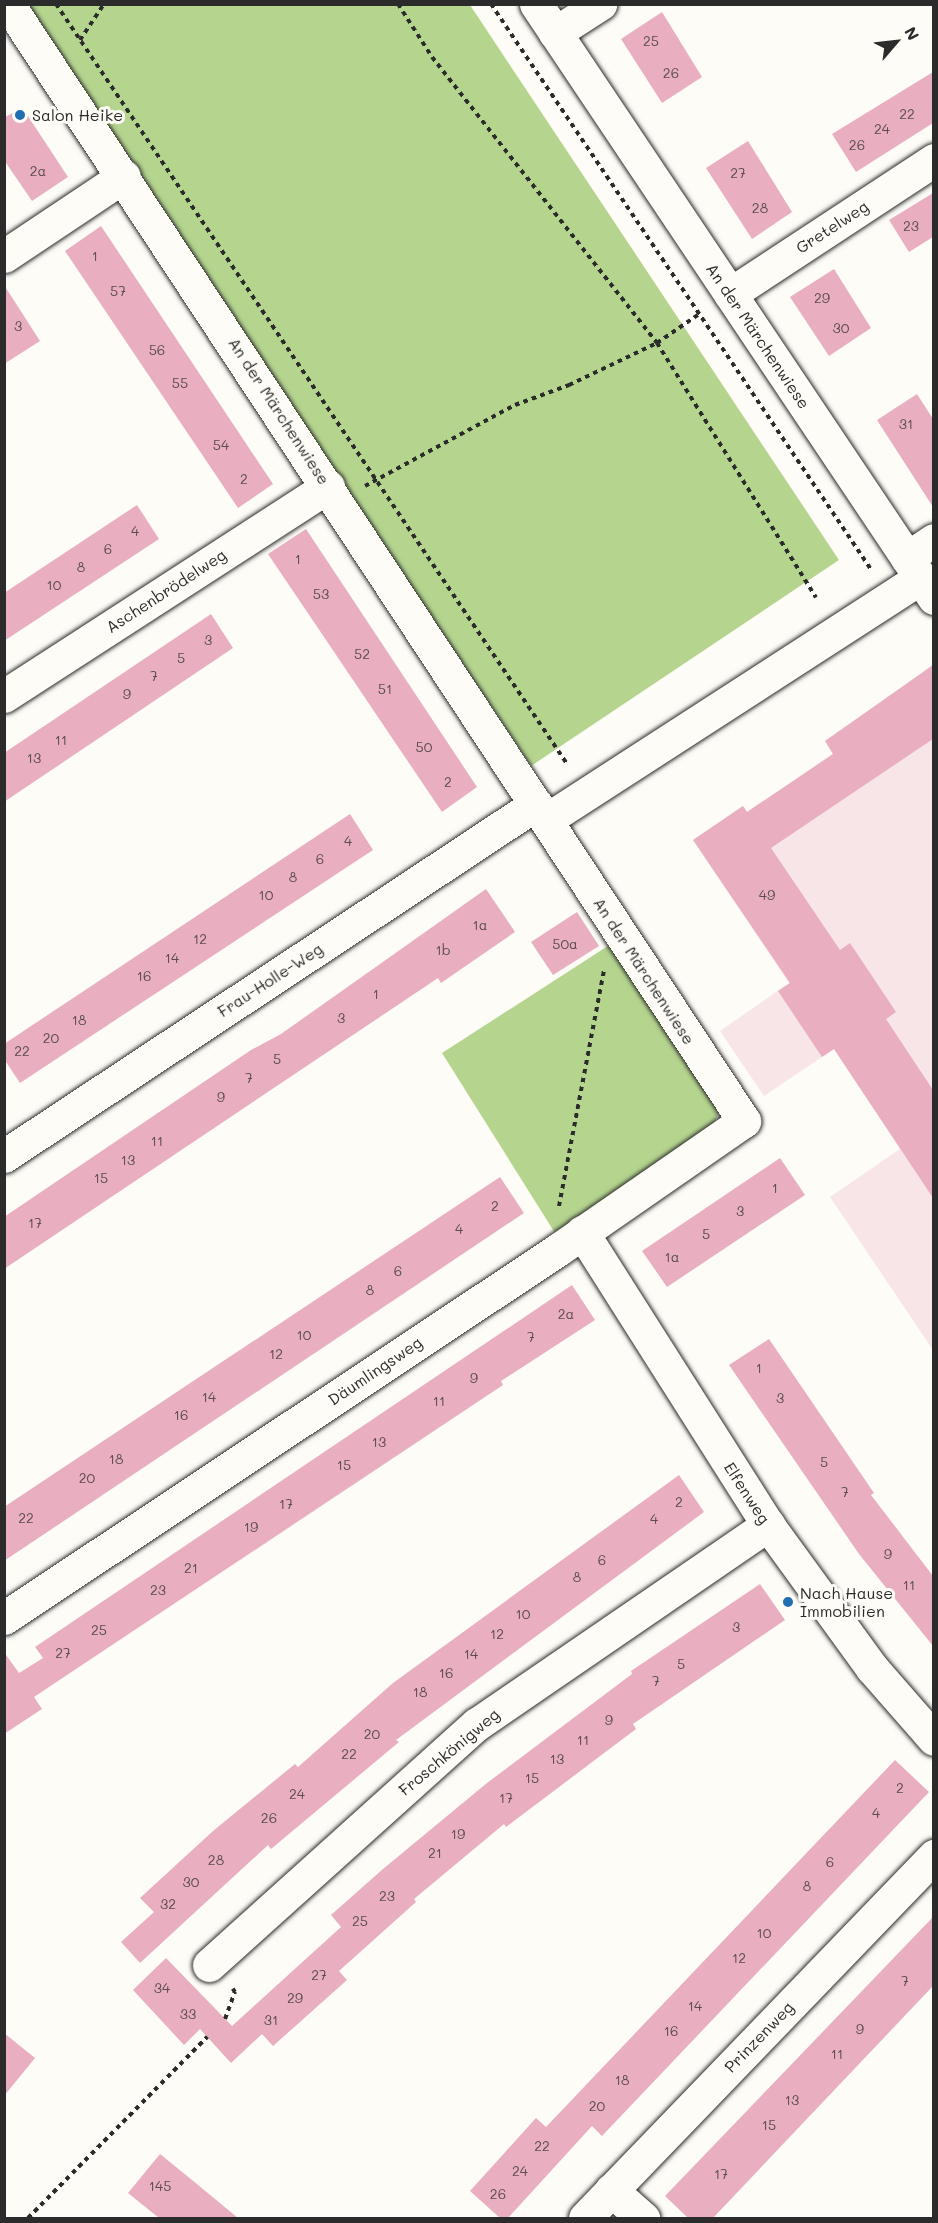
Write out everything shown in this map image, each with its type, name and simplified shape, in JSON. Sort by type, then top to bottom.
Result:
[{"type":"street","name":"An der Märchenwiese","points":[[8,4],[334,494],[613,924],[744,1121]]},
{"type":"street","name":"An der Märchenwiese","points":[[536,4],[920,578]]},
{"type":"street","points":[[555,33],[600,4]]},
{"type":"street","name":"Gretelweg","points":[[730,294],[933,160]]},
{"type":"street","points":[[4,256],[124,176]]},
{"type":"street","name":"Aschenbrödelweg","points":[[4,696],[334,494]]},
{"type":"street","points":[[541,812],[920,578],[933,540]]},
{"type":"street","name":"Frau-Holle-Weg","points":[[4,1156],[541,812]]},
{"type":"street","name":"Däumlingsweg","points":[[4,1618],[577,1236],[744,1121]]},
{"type":"street","name":"Elfenweg","points":[[577,1236],[768,1525],[872,1668],[933,1739]]},
{"type":"street","name":"Froschkönigweg","points":[[209,1965],[477,1724],[768,1525]]},
{"type":"street","name":"Prinzenweg","points":[[585,2218],[933,1856]]},
{"type":"street","points":[[611,2190],[643,2218]]},
{"type":"path","points":[[56,4],[567,764]]},
{"type":"path","points":[[80,40],[104,4]]},
{"type":"path","points":[[398,4],[432,57],[657,343],[816,597]]},
{"type":"path","points":[[491,4],[870,568]]},
{"type":"path","points":[[334,494],[375,480],[515,405],[569,385],[657,343],[730,294]]},
{"type":"path","points":[[577,1236],[558,1216],[613,924]]},
{"type":"path","points":[[28,2218],[207,2037]]},
{"type":"shaded area","points":[[931,667],[934,671],[933,1350],[830,1197],[900,1149],[834,1049],[764,1096],[720,1031],[789,983],[693,840],[743,806],[747,812],[833,754],[825,741]]},
{"type":"green space","points":[[24,5],[470,5],[839,560],[531,766]]},
{"type":"green space","points":[[614,942],[721,1106],[715,1122],[555,1233],[442,1053]]},
{"type":"building","points":[[662,12],[702,77],[662,103],[621,39]]},
{"type":"building","points":[[933,72],[933,123],[856,172],[832,134]]},
{"type":"building","points":[[22,107],[68,177],[32,201],[4,160],[4,118]]},
{"type":"building","points":[[748,141],[792,212],[752,239],[706,168]]},
{"type":"building","points":[[933,193],[933,237],[909,252],[889,220]]},
{"type":"building","points":[[101,226],[273,484],[238,508],[65,251]]},
{"type":"building","points":[[834,269],[871,328],[829,356],[790,297]]},
{"type":"building","points":[[4,285],[40,341],[4,364]]},
{"type":"building","points":[[917,394],[933,419],[933,507],[877,420]]},
{"type":"building","points":[[137,505],[159,539],[4,641],[4,593]]},
{"type":"building","points":[[306,529],[477,787],[442,812],[268,554]]},
{"type":"building","points":[[211,614],[233,648],[4,802],[4,753]]},
{"type":"building","points":[[933,665],[933,739],[771,848],[840,950],[850,943],[896,1012],[886,1019],[933,1090],[933,1198],[834,1049],[822,1057],[778,991],[790,983],[693,840],[743,806],[747,812],[833,754],[825,741]]},
{"type":"building","points":[[350,814],[373,850],[20,1083],[4,1059],[4,1044]]},
{"type":"building","points":[[486,889],[515,932],[441,983],[438,978],[4,1269],[4,1217],[251,1050],[281,1034]]},
{"type":"building","points":[[577,912],[599,946],[553,975],[531,942]]},
{"type":"building","points":[[780,1158],[805,1195],[667,1287],[642,1251]]},
{"type":"building","points":[[500,1177],[524,1213],[4,1561],[4,1507]]},
{"type":"building","points":[[572,1285],[595,1320],[501,1381],[503,1385],[34,1697],[42,1709],[4,1734],[4,1652],[19,1673],[43,1658],[35,1647]]},
{"type":"building","points":[[769,1339],[874,1493],[871,1495],[933,1576],[933,1646],[859,1554],[729,1365]]},
{"type":"building","points":[[679,1475],[704,1512],[396,1740],[399,1742],[271,1849],[268,1845],[140,1963],[121,1942],[154,1912],[140,1898],[213,1831],[295,1764],[298,1767],[393,1683]]},
{"type":"building","points":[[760,1584],[785,1620],[633,1724],[636,1729],[506,1827],[504,1824],[414,1899],[416,1902],[339,1971],[347,1980],[273,2046],[262,2034],[231,2063],[200,2029],[184,2045],[133,1990],[166,1958],[232,2026],[341,1927],[331,1915],[383,1869],[487,1783],[632,1674],[631,1671]]},
{"type":"building","points":[[895,1760],[929,1792],[602,2136],[592,2126],[508,2218],[500,2218],[470,2191],[536,2118],[546,2127]]},
{"type":"building","points":[[933,1917],[933,1986],[713,2218],[688,2218],[665,2196]]},
{"type":"building","points":[[4,2033],[35,2058],[4,2096]]},
{"type":"building","points":[[160,2154],[238,2218],[159,2218],[128,2193]]},
{"type":"place","name":"Salon Heike","points":[[20,115]]},
{"type":"place","name":"Nach Hause Immobilien","points":[[788,1602]]}]
